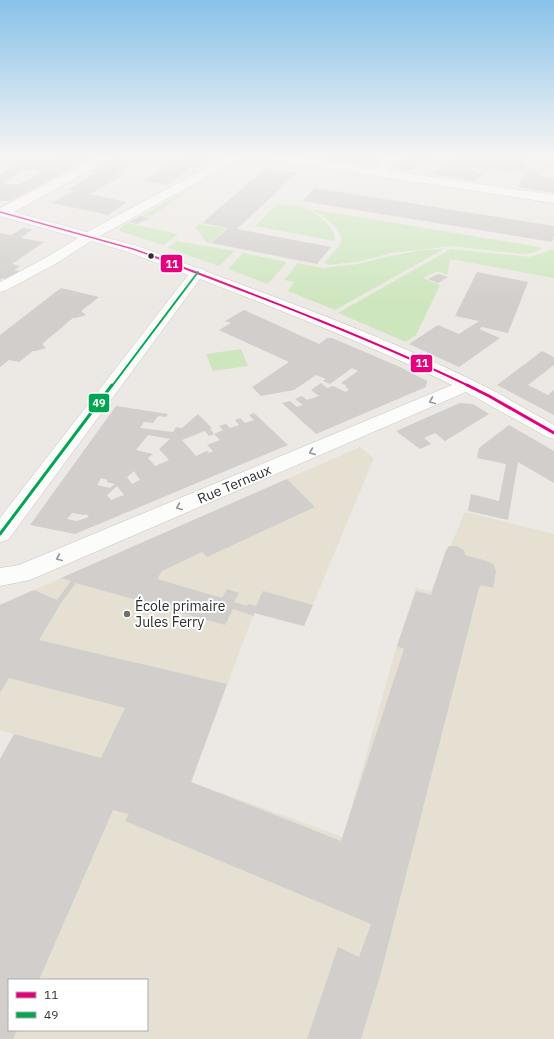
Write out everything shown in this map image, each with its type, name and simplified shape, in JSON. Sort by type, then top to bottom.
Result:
[{"type":"street","points":[[2,213],[20,203]]},
{"type":"street","points":[[0,288],[52,260],[90,236],[149,203]]},
{"type":"street","points":[[2,213],[133,249],[198,272],[372,341],[467,385],[554,433]]},
{"type":"street","points":[[0,534],[198,272]]},
{"type":"street","name":"Rue Ternaux","points":[[0,577],[22,574],[467,385]]},
{"type":"shaded area","points":[[360,447],[374,458],[304,626],[254,613],[191,782],[343,837],[397,645],[416,588],[431,591],[465,512],[554,534],[554,1039],[0,1039],[16,735],[0,730],[0,605]]},
{"type":"green space","points":[[164,203],[170,203],[151,217],[143,215]]},
{"type":"green space","points":[[277,204],[299,206],[318,215],[332,230],[335,241],[255,226]]},
{"type":"green space","points":[[310,209],[540,247],[542,249],[531,253],[522,254],[451,246],[391,253],[361,261],[330,265],[324,263],[339,246],[342,239],[333,224]]},
{"type":"green space","points":[[127,223],[178,234],[164,245],[122,232],[119,229]]},
{"type":"green space","points":[[199,224],[226,228],[210,243],[206,242],[195,227]]},
{"type":"green space","points":[[176,241],[235,251],[219,266],[168,248]]},
{"type":"green space","points":[[444,249],[335,310],[288,291],[294,282],[284,280],[298,263],[324,268],[358,264],[423,250]]},
{"type":"green space","points":[[451,249],[530,257],[551,249],[554,250],[554,278],[450,259],[447,275],[437,271],[423,278],[440,285],[416,335],[406,342],[338,313]]},
{"type":"green space","points":[[243,253],[287,262],[268,284],[228,269]]},
{"type":"green space","points":[[241,349],[248,366],[213,371],[206,354]]},
{"type":"building","points":[[54,203],[125,203],[108,215]]},
{"type":"building","points":[[225,203],[264,203],[237,229],[331,247],[317,264],[211,243],[228,228],[202,223]]},
{"type":"building","points":[[317,203],[412,203],[554,226],[552,242]]},
{"type":"building","points":[[141,216],[150,218],[137,224],[129,222]]},
{"type":"building","points":[[23,228],[33,229],[21,238],[44,242],[12,264],[20,266],[14,270],[23,272],[11,280],[3,278],[0,280],[0,233],[11,235]]},
{"type":"building","points":[[477,272],[528,282],[508,333],[482,327],[479,329],[500,338],[459,367],[409,344],[438,325],[459,334],[479,321],[455,316]]},
{"type":"building","points":[[438,274],[448,277],[438,283],[428,279]]},
{"type":"building","points":[[61,288],[99,297],[81,311],[86,315],[73,318],[42,344],[46,348],[33,351],[19,362],[9,360],[0,367],[0,335]]},
{"type":"building","points":[[244,310],[319,344],[327,338],[332,338],[400,367],[427,381],[426,387],[316,434],[282,403],[290,401],[297,407],[303,405],[295,399],[302,396],[307,400],[319,396],[311,390],[321,383],[327,388],[333,386],[346,392],[349,389],[341,383],[358,371],[352,368],[330,384],[323,381],[326,379],[316,375],[294,390],[261,396],[252,387],[289,362],[219,330],[231,323],[225,321]]},
{"type":"building","points":[[542,351],[554,357],[554,365],[528,385],[548,395],[554,390],[554,415],[497,385]]},
{"type":"building","points":[[460,403],[473,404],[489,414],[445,441],[435,433],[424,438],[431,444],[420,449],[396,431]]},
{"type":"building","points":[[116,406],[168,414],[166,417],[158,416],[153,423],[144,422],[140,428],[173,432],[176,427],[182,428],[198,414],[212,428],[210,429],[214,434],[223,430],[219,426],[226,424],[230,428],[239,425],[235,420],[240,418],[245,423],[254,420],[249,415],[254,413],[288,445],[75,534],[30,525]],"holes":[[[205,431],[209,436],[214,434],[220,440],[207,445],[213,451],[209,453],[207,451],[196,456],[182,440]],[[148,435],[170,439],[159,449],[169,460],[155,466],[148,458],[153,454],[136,450]],[[134,471],[140,480],[132,484],[127,477]],[[101,478],[108,480],[106,482],[115,484],[110,488],[97,485]],[[117,486],[124,495],[111,500],[107,495]],[[72,513],[86,514],[89,517],[77,521],[67,519]]]},
{"type":"building","points":[[509,425],[554,451],[554,483],[518,462],[508,520],[468,511],[471,494],[499,501],[506,464],[477,458],[479,448]]},
{"type":"building","points":[[287,479],[315,507],[207,557],[202,552],[162,571],[157,579],[222,598],[227,589],[239,593],[234,602],[247,606],[248,604],[256,606],[263,591],[313,605],[304,626],[254,613],[254,616],[233,609],[225,625],[76,583],[61,603],[39,640],[227,684],[191,782],[341,841],[404,649],[397,646],[416,591],[431,595],[446,550],[449,546],[457,546],[464,550],[465,555],[487,561],[494,565],[496,572],[493,588],[481,585],[479,588],[382,969],[361,1039],[307,1039],[338,947],[359,957],[371,924],[125,821],[129,814],[113,810],[39,979],[8,979],[8,1031],[17,1031],[13,1039],[0,1039],[0,759],[14,734],[101,758],[125,708],[9,678],[0,693],[0,605],[34,590],[57,600],[71,581],[61,578]]},
{"type":"transit line","name":"11","points":[[0,212],[133,249],[292,309],[423,364],[489,396],[554,433]]},
{"type":"transit line","name":"49","points":[[0,534],[198,272]]},
{"type":"place","name":"École primaire Jules Ferry","points":[[127,614]]}]
